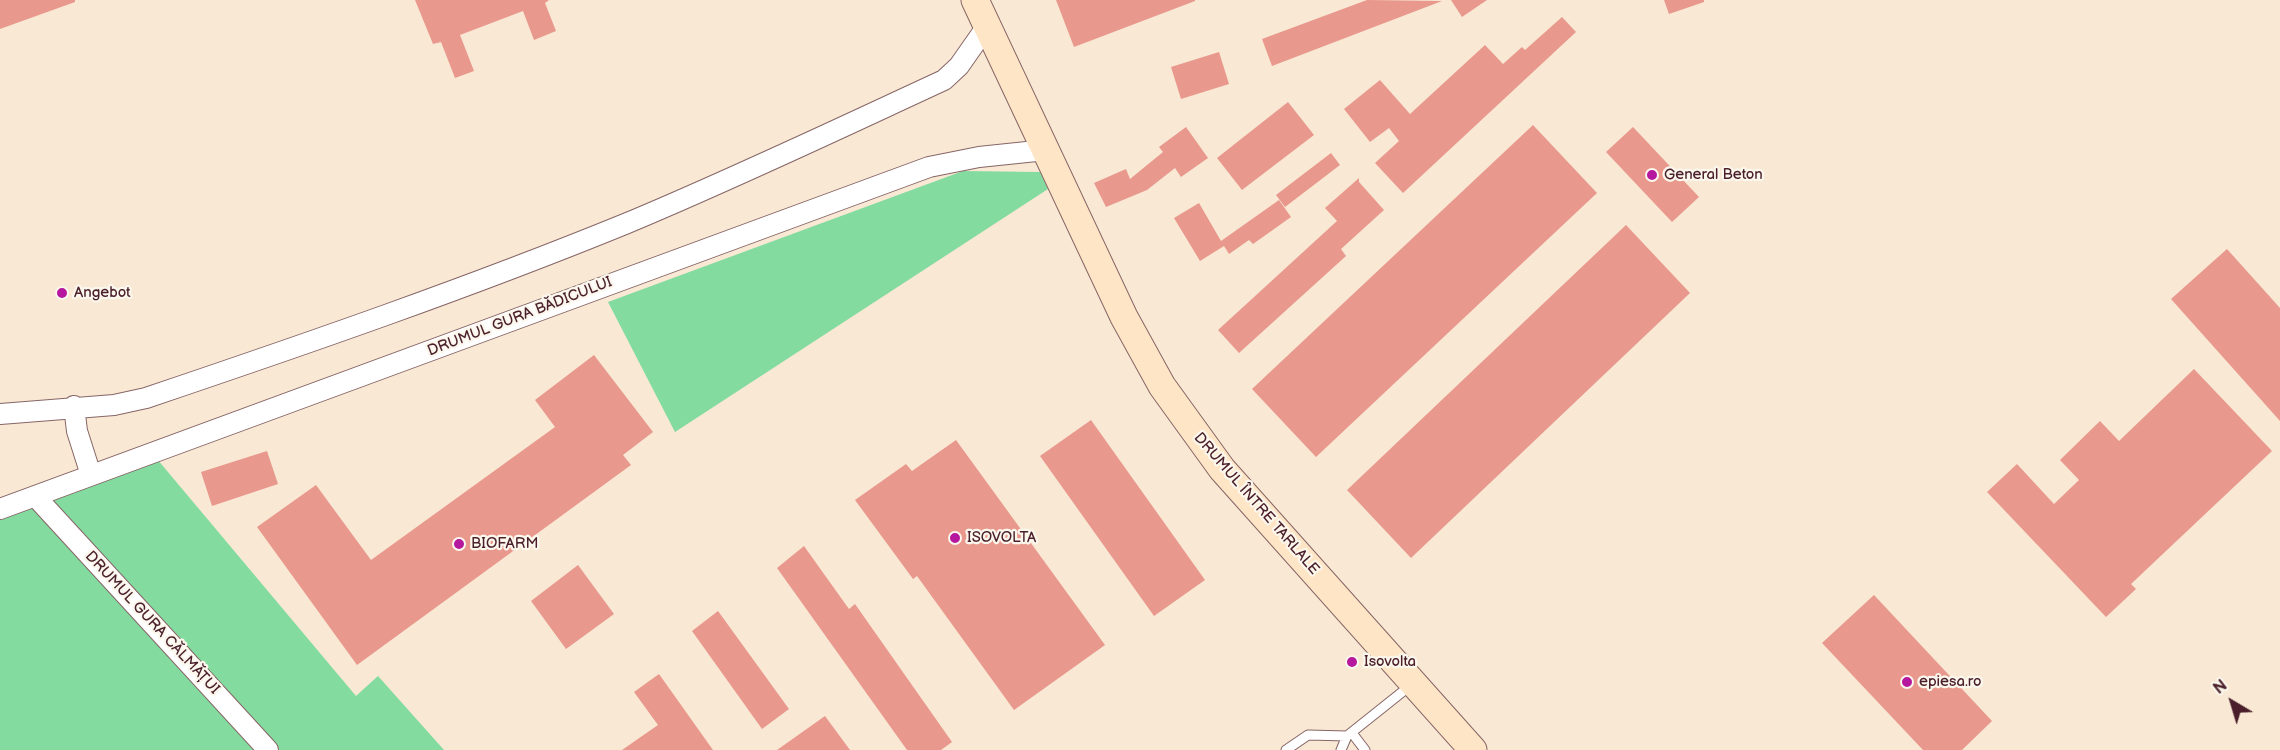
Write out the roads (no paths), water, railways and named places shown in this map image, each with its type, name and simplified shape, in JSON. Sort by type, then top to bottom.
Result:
[{"type":"main road","name":"DRUMUL ÎNTRE TARLALE","points":[[975,0],[1143,354],[1191,429],[1222,469],[1473,750]]},
{"type":"street","points":[[0,413],[74,406],[114,405],[146,398],[448,290],[624,224],[793,150],[944,80],[959,66],[987,26]]},
{"type":"street","name":"DRUMUL GURA BĂDICULUI","points":[[0,509],[929,167],[979,157],[1046,150]]},
{"type":"street","points":[[74,406],[77,431],[91,475]]},
{"type":"street","name":"DRUMUL GURA CĂLMĂȚUI","points":[[35,496],[268,750]]},
{"type":"lane","points":[[1341,750],[1349,735],[1413,683]]},
{"type":"lane","points":[[1286,750],[1308,735],[1349,735],[1365,750]]},
{"type":"place","name":"General Beton","points":[[1652,175]]},
{"type":"place","name":"Angebot","points":[[62,293]]},
{"type":"place","name":"ISOVOLTA","points":[[955,538]]},
{"type":"place","name":"BIOFARM","points":[[459,544]]},
{"type":"place","name":"Isovolta","points":[[1352,662]]},
{"type":"place","name":"epiesa.ro","points":[[1907,682]]}]
